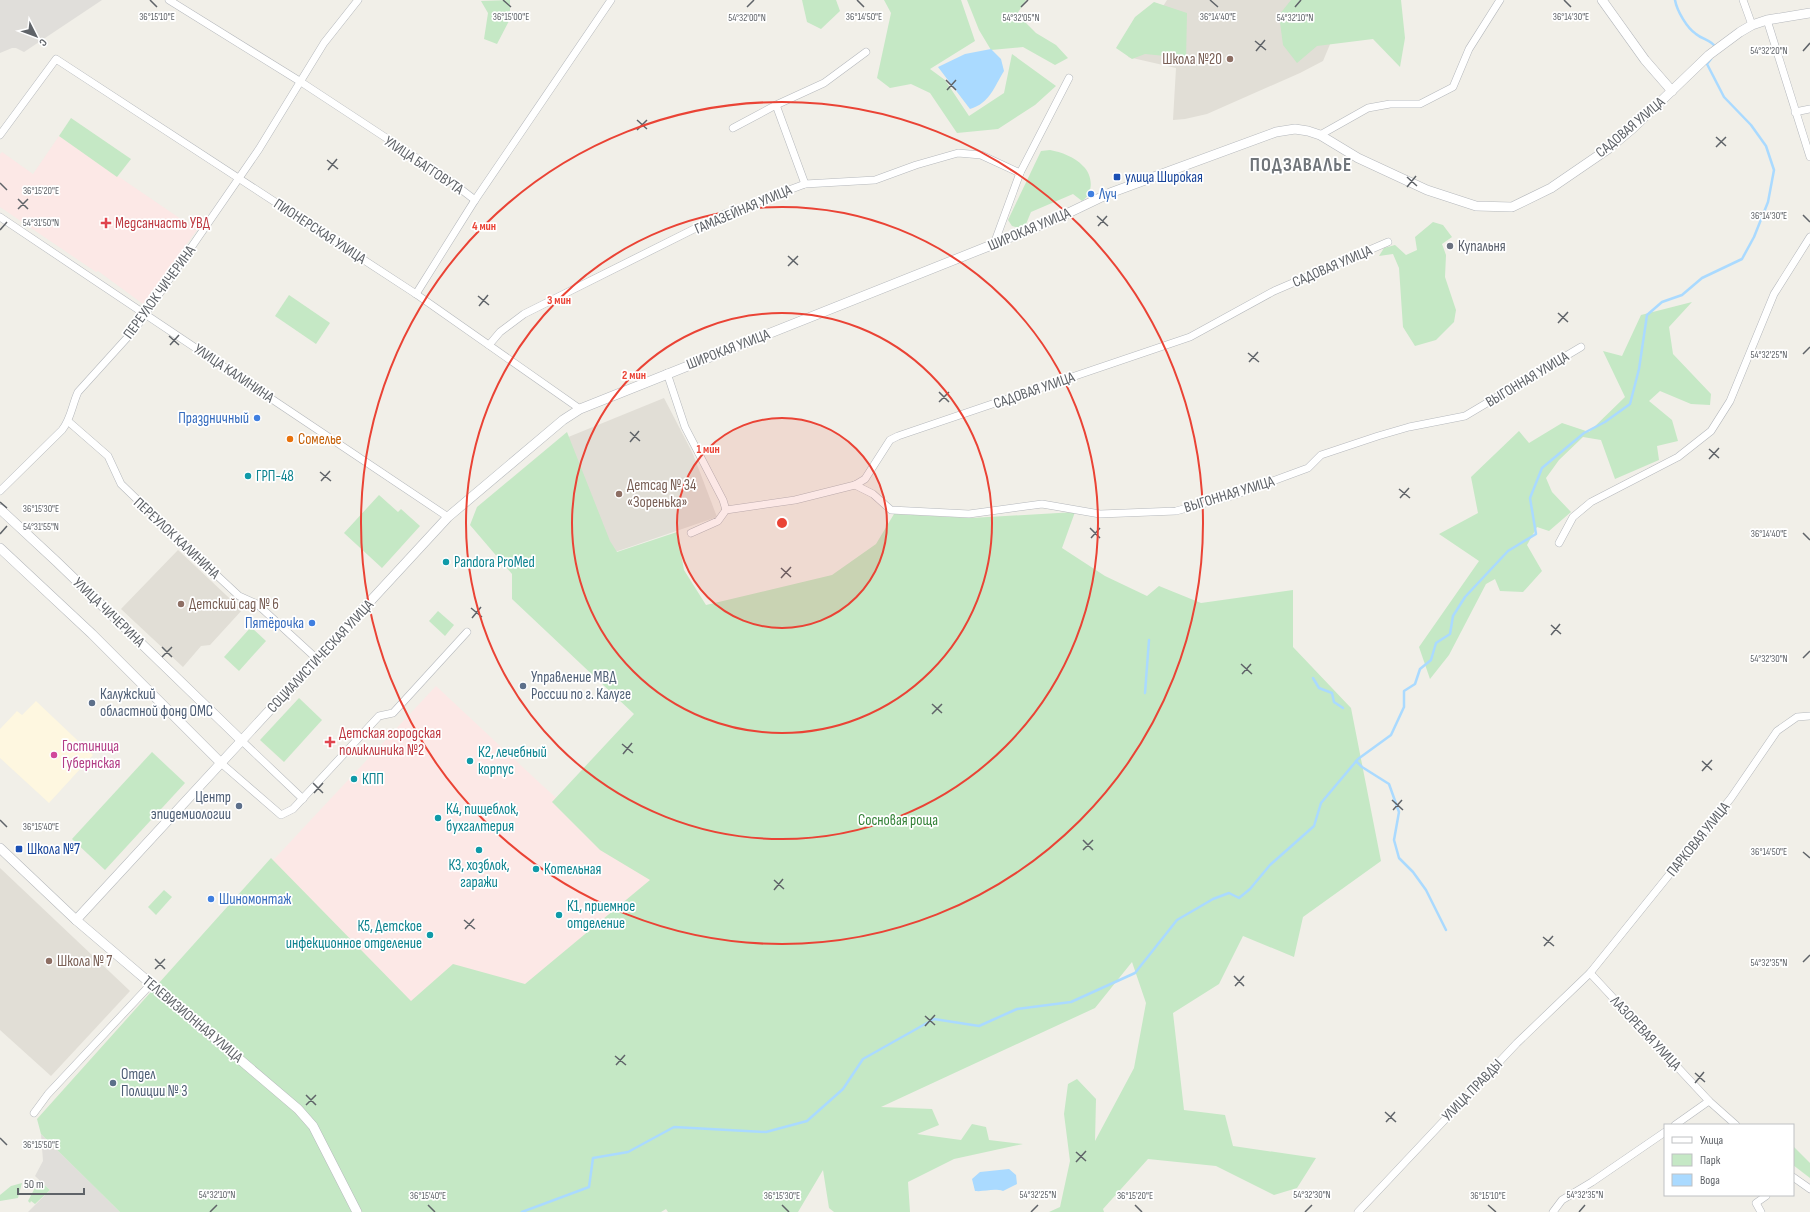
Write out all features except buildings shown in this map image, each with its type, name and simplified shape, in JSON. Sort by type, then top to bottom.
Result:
[{"type":"street","name":"УЛИЦА БАГГОВУТА","points":[[169,0],[301,82],[441,174],[475,200],[611,0]]},
{"type":"street","name":"ПЕРЕУЛОК ЧИЧЕРИНА","points":[[69,422],[73,402],[78,392],[135,330],[239,178],[301,82],[324,43],[358,0]]},
{"type":"street","points":[[1320,136],[1368,108],[1390,104],[1420,104],[1453,87],[1469,49],[1500,0]]},
{"type":"street","points":[[1602,0],[1645,60],[1672,91]]},
{"type":"street","points":[[1743,0],[1752,25],[1767,20],[1810,13]]},
{"type":"street","points":[[1767,20],[1810,157]]},
{"type":"street","name":"САДОВАЯ УЛИЦА","points":[[1476,206],[1512,207],[1551,188],[1608,149],[1632,129],[1710,54],[1752,25]]},
{"type":"street","points":[[733,128],[776,105],[824,83],[866,52]]},
{"type":"street","name":"ПИОНЕРСКАЯ УЛИЦА","points":[[0,135],[56,59],[416,294],[580,409]]},
{"type":"street","points":[[994,244],[1020,173],[1069,78]]},
{"type":"street","points":[[776,105],[805,184]]},
{"type":"street","points":[[1795,112],[1810,110]]},
{"type":"street","name":"ШИРОКАЯ УЛИЦА","points":[[580,409],[667,373],[994,244],[1060,217],[1110,193],[1276,132],[1295,129],[1308,131],[1320,136],[1358,158],[1427,190],[1476,206]]},
{"type":"street","name":"ГАМАЗЕЙНАЯ УЛИЦА","points":[[489,345],[500,332],[524,314],[724,214],[805,184],[875,180],[916,165],[958,153],[982,154],[1020,173]]},
{"type":"street","points":[[416,294],[475,200]]},
{"type":"street","name":"УЛИЦА КАЛИНИНА","points":[[0,217],[448,517]]},
{"type":"street","points":[[1559,543],[1573,517],[1591,502],[1678,457],[1711,431],[1730,401],[1774,294],[1810,237]]},
{"type":"street","name":"САДОВАЯ УЛИЦА","points":[[726,510],[795,500],[855,485],[865,479],[890,440],[898,436],[1190,337],[1274,291],[1388,242]]},
{"type":"street","name":"ВЫГОННАЯ УЛИЦА","points":[[855,485],[873,494],[891,510],[969,514],[1042,504],[1100,514],[1176,511],[1232,496],[1308,468],[1321,455],[1409,427],[1465,416],[1581,346]]},
{"type":"street","points":[[667,373],[685,427],[723,500],[726,510],[718,521],[691,533]]},
{"type":"street","name":"СОЦИАЛИСТИЧЕСКАЯ УЛИЦА","points":[[76,920],[448,517],[563,420],[580,409]]},
{"type":"street","points":[[0,491],[69,422]]},
{"type":"street","name":"ПЕРЕУЛОК КАЛИНИНА","points":[[69,422],[108,456],[121,484],[180,541],[239,596],[257,604],[317,659]]},
{"type":"street","name":"УЛИЦА ЧИЧЕРИНА","points":[[0,509],[303,799],[293,809],[281,815],[221,763],[92,634],[0,548]]},
{"type":"street","points":[[303,799],[379,716],[393,713],[467,632]]},
{"type":"street","name":"ПАРКОВАЯ УЛИЦА","points":[[1590,973],[1731,798],[1777,731],[1797,717],[1810,716]]},
{"type":"street","name":"ТЕЛЕВИЗИОННАЯ УЛИЦА","points":[[0,848],[76,920],[298,1109],[313,1126],[356,1212]]},
{"type":"street","name":"ЛАЗОРЕВАЯ УЛИЦА","points":[[1590,973],[1709,1101],[1735,1124]]},
{"type":"street","name":"УЛИЦА ПРАВДЫ","points":[[1358,1212],[1518,1043],[1590,973]]},
{"type":"street","points":[[34,1113],[48,1094],[151,984]]},
{"type":"street","points":[[1676,1124],[1709,1101]]},
{"type":"street","points":[[1553,1212],[1562,1200],[1592,1182],[1664,1133]]},
{"type":"street","points":[[1794,1179],[1810,1189]]},
{"type":"street","points":[[1761,1212],[1756,1203],[1766,1196]]},
{"type":"shaded area","points":[[0,0],[102,0],[24,52],[16,48],[12,48],[0,53]]},
{"type":"shaded area","name":"Школа №20","points":[[1167,0],[1317,0],[1336,30],[1323,61],[1300,73],[1207,114],[1173,120],[1176,68],[1128,57]]},
{"type":"shaded area","name":"Медсанчасть УВД","points":[[59,136],[197,230],[143,304],[98,271],[96,272],[0,207],[0,154],[2,152],[33,174]]},
{"type":"shaded area","name":"Детсад № 34 «Зоренька»","points":[[664,398],[693,454],[717,517],[618,551],[571,565],[561,440]]},
{"type":"shaded area","name":"Детский сад № 6","points":[[178,550],[242,610],[210,645],[201,646],[183,667],[121,609]]},
{"type":"shaded area","points":[[436,686],[615,851],[657,884],[516,1007],[336,1103],[249,886]]},
{"type":"shaded area","points":[[36,701],[93,755],[49,803],[0,758],[0,729],[17,711],[22,715]]},
{"type":"shaded area","name":"Школа № 7","points":[[0,868],[130,991],[51,1076],[0,1030]]},
{"type":"shaded area","points":[[41,1134],[120,1212],[28,1212],[50,1190],[35,1176],[43,1161]]},
{"type":"green space","points":[[510,0],[510,19],[497,44],[484,39],[488,13],[481,1]]},
{"type":"green space","points":[[802,0],[836,0],[840,11],[821,29],[807,22]]},
{"type":"green space","points":[[884,0],[961,0],[975,41],[930,69],[945,80],[969,116],[1004,93],[1012,54],[1056,86],[1035,105],[998,129],[957,133],[930,93],[911,84],[890,88],[877,78],[891,13]]},
{"type":"green space","points":[[967,0],[1026,0],[1017,14],[1036,33],[1056,45],[1068,58],[1055,65],[1023,47],[991,50],[979,30]]},
{"type":"green space","points":[[1291,0],[1401,0],[1405,38],[1400,67],[1373,39],[1317,46],[1297,63],[1283,45],[1279,15]]},
{"type":"green space","points":[[1154,2],[1187,13],[1186,61],[1182,62],[1175,57],[1145,54],[1132,59],[1116,48],[1135,17]]},
{"type":"green space","points":[[71,118],[131,159],[117,177],[59,136]]},
{"type":"green space","points":[[1050,150],[1068,155],[1083,166],[1089,174],[1091,184],[1089,194],[1082,201],[1073,194],[1031,212],[1026,224],[1019,228],[1012,226],[1008,220],[1041,151]]},
{"type":"green space","points":[[1433,222],[1443,225],[1452,237],[1442,244],[1446,255],[1445,277],[1456,310],[1454,322],[1436,340],[1415,346],[1403,327],[1399,268],[1393,254],[1379,256],[1384,248],[1395,245],[1406,255],[1417,250],[1415,237]]},
{"type":"green space","points":[[289,295],[330,323],[316,344],[275,316]]},
{"type":"green space","points":[[1692,302],[1669,327],[1673,354],[1711,394],[1710,405],[1691,404],[1660,391],[1649,401],[1672,420],[1678,441],[1657,446],[1659,460],[1615,479],[1601,440],[1583,437],[1559,460],[1546,478],[1552,492],[1571,512],[1549,531],[1537,527],[1527,545],[1542,571],[1523,592],[1500,591],[1495,579],[1486,584],[1449,655],[1430,679],[1419,647],[1479,561],[1439,534],[1478,513],[1471,477],[1519,431],[1529,443],[1562,423],[1589,432],[1625,397],[1603,351],[1622,356],[1641,315]]},
{"type":"green space","name":"Сосновая роща","points":[[567,432],[610,541],[617,552],[677,532],[684,570],[706,605],[832,575],[876,544],[894,514],[971,518],[1075,512],[1062,548],[1105,576],[1147,596],[1159,586],[1201,603],[1293,590],[1293,647],[1351,708],[1381,861],[1303,917],[1294,957],[1243,936],[1219,984],[1173,1013],[1184,1110],[1225,1115],[1233,1146],[1316,1158],[1297,1188],[1274,1195],[1216,1166],[1148,1159],[1103,1209],[1104,1212],[1049,1212],[1060,1207],[1070,1161],[1064,1114],[1068,1084],[1077,1079],[1096,1099],[1095,1141],[1134,1068],[1146,1003],[1132,962],[1095,1008],[881,1107],[932,1109],[939,1125],[917,1134],[961,1140],[972,1124],[986,1127],[989,1140],[1023,1144],[954,1159],[908,1182],[910,1212],[834,1212],[829,1208],[823,1170],[798,1212],[668,1212],[666,1209],[661,1212],[120,1212],[41,1134],[37,1119],[271,858],[411,1001],[453,964],[525,984],[650,880],[600,850],[552,802],[634,714],[512,599],[512,574],[470,525],[477,507]]},
{"type":"green space","points":[[379,495],[398,512],[401,509],[420,526],[382,568],[344,533]]},
{"type":"green space","points":[[438,611],[454,625],[445,636],[429,621]]},
{"type":"green space","points":[[251,627],[266,641],[239,671],[224,657]]},
{"type":"green space","points":[[299,698],[322,720],[284,762],[260,740]]},
{"type":"green space","points":[[152,752],[185,783],[105,870],[72,839]]},
{"type":"green space","points":[[164,890],[172,897],[156,915],[148,907]]},
{"type":"green space","points":[[1794,1147],[1810,1163],[1810,1178],[1794,1166]]},
{"type":"green space","points":[[39,1180],[50,1190],[35,1204],[31,1201],[30,1203],[28,1201]]},
{"type":"green space","points":[[22,1183],[18,1198],[0,1201],[0,1195],[11,1186]]},
{"type":"water","points":[[991,49],[1001,59],[1004,71],[987,99],[970,109],[938,67],[965,54]]},
{"type":"water","points":[[1009,1169],[1016,1175],[1017,1184],[1003,1191],[975,1191],[972,1179],[980,1172]]},
{"type":"waterway","points":[[1675,0],[1680,14],[1689,28],[1699,36],[1712,43],[1716,48]]},
{"type":"waterway","points":[[522,1212],[589,1187],[593,1158],[628,1152],[674,1127],[766,1132],[807,1121],[843,1089],[863,1059],[934,1019],[979,1026],[1017,1009],[1071,1002],[1135,973],[1177,920],[1213,899],[1229,893],[1239,898],[1250,889],[1270,865],[1314,826],[1321,803],[1358,759],[1391,735],[1404,707],[1404,691],[1415,684],[1420,669],[1431,660],[1436,643],[1450,634],[1453,616],[1465,597],[1508,551],[1536,534],[1530,498],[1542,468],[1584,433],[1605,422],[1630,404],[1639,369],[1647,315],[1662,302],[1682,295],[1702,278],[1742,259],[1754,237],[1768,202],[1774,170],[1766,146],[1751,125],[1724,97],[1707,64],[1711,59]]},
{"type":"waterway","points":[[1145,693],[1149,640]]},
{"type":"waterway","points":[[1313,678],[1319,688],[1332,693],[1334,702],[1343,708]]},
{"type":"waterway","points":[[1356,761],[1362,767],[1389,784],[1399,812],[1394,840],[1399,858],[1413,872],[1426,890],[1446,930]]},
{"type":"place","name":"Школа №20","points":[[1230,59]]},
{"type":"place","name":"улица Широкая","points":[[1117,177]]},
{"type":"place","name":"Луч","points":[[1091,194]]},
{"type":"place","name":"Медсанчасть УВД","points":[[106,223]]},
{"type":"place","name":"Купальня","points":[[1450,246]]},
{"type":"place","name":"Праздничный","points":[[257,418]]},
{"type":"place","name":"Сомелье","points":[[290,439]]},
{"type":"place","name":"ГРП-48","points":[[248,476]]},
{"type":"place","name":"Детсад № 34 «Зоренька»","points":[[619,494]]},
{"type":"place","name":"Pandora ProMed","points":[[446,562]]},
{"type":"place","name":"Детский сад № 6","points":[[181,604]]},
{"type":"place","name":"Пятёрочка","points":[[312,623]]},
{"type":"place","name":"Управление МВД России по г. Калуге","points":[[523,686]]},
{"type":"place","name":"Калужский областной фонд ОМС","points":[[92,703]]},
{"type":"place","name":"Детская городская поликлиника №2","points":[[330,742]]},
{"type":"place","name":"Гостиница Губернская","points":[[54,755]]},
{"type":"place","name":"К2, лечебный корпус","points":[[470,761]]},
{"type":"place","name":"КПП","points":[[354,779]]},
{"type":"place","name":"Центр эпидемиологии","points":[[239,806]]},
{"type":"place","name":"К4, пищеблок, бухгалтерия","points":[[438,818]]},
{"type":"place","name":"Школа №7","points":[[19,849]]},
{"type":"place","name":"К3, хозблок, гаражи","points":[[479,850]]},
{"type":"place","name":"Котельная","points":[[536,869]]},
{"type":"place","name":"Шиномонтаж","points":[[211,899]]},
{"type":"place","name":"К1, приемное отделение","points":[[559,915]]},
{"type":"place","name":"К5, Детское инфекционное отделение","points":[[430,935]]},
{"type":"place","name":"Школа № 7","points":[[49,961]]},
{"type":"place","name":"Отдел Полиции № 3","points":[[113,1083]]},
{"type":"district","name":"ПОДЗАВАЛЬЕ","points":[[1301,164]]}]
